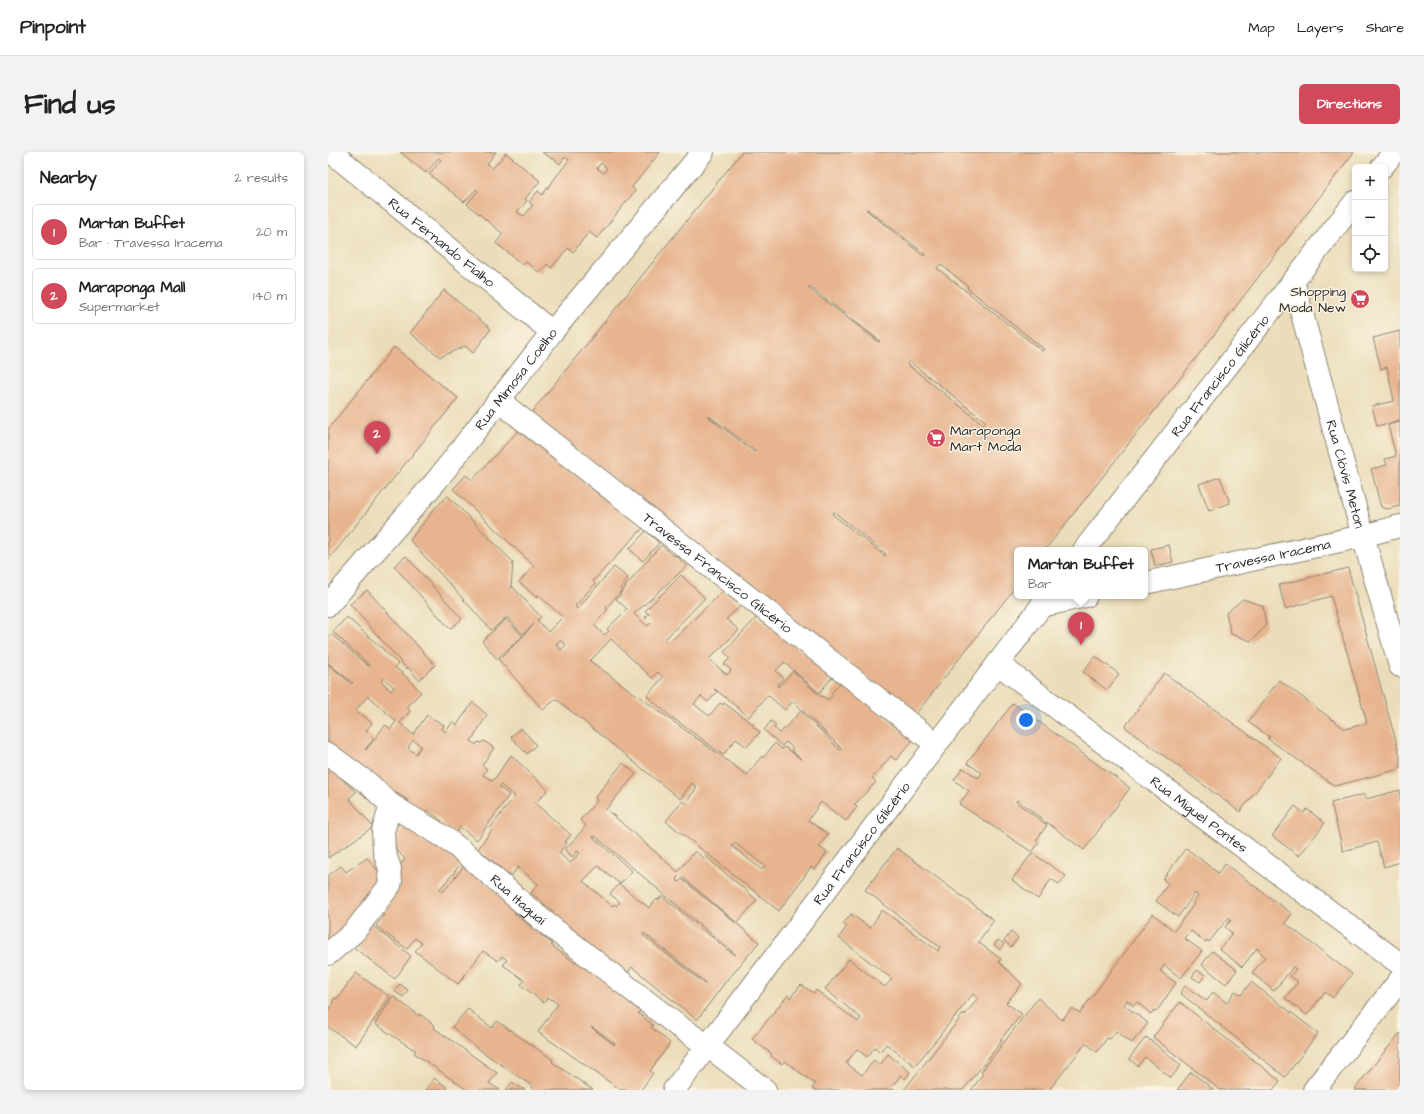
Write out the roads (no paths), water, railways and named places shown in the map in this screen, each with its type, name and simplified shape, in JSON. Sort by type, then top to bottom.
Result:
[{"type":"street","name":"Rua Fernando Fialho","points":[[331,152],[552,332]]},
{"type":"street","name":"Rua Mimosa Coelho","points":[[328,605],[437,480],[552,332],[703,152]]},
{"type":"street","points":[[1384,164],[1394,152]]},
{"type":"street","name":"Rua Francisco Glicério","points":[[1086,547],[1352,206]]},
{"type":"street","name":"Rua Clóvis Meton","points":[[1293,281],[1400,666]]},
{"type":"street","name":"Travessa Francisco Glicério","points":[[499,402],[936,744]]},
{"type":"street","name":"Travessa Iracema","points":[[1148,582],[1363,536],[1400,526]]},
{"type":"street","points":[[1045,601],[1061,599]]},
{"type":"street","name":"Rua Francisco Glicério","points":[[674,1090],[1045,601]]},
{"type":"street","name":"Rua Miguel Pontes","points":[[998,664],[1400,964]]},
{"type":"street","name":"Rua Itaguaí","points":[[328,754],[369,784],[391,805],[466,853],[540,919],[678,1026],[708,1046],[765,1090]]},
{"type":"street","points":[[328,954],[354,932],[390,885],[390,869],[384,851],[383,831],[391,805]]},
{"type":"street","points":[[1314,1090],[1400,980]]},
{"type":"place","name":"Shopping Moda New","points":[[1360,299]]},
{"type":"place","name":"Maraponga Mart Moda","points":[[936,438]]},
{"type":"place","name":"Maraponga Mall","points":[[377,454]]},
{"type":"place","name":"Martan Buffet","points":[[1081,645]]}]
